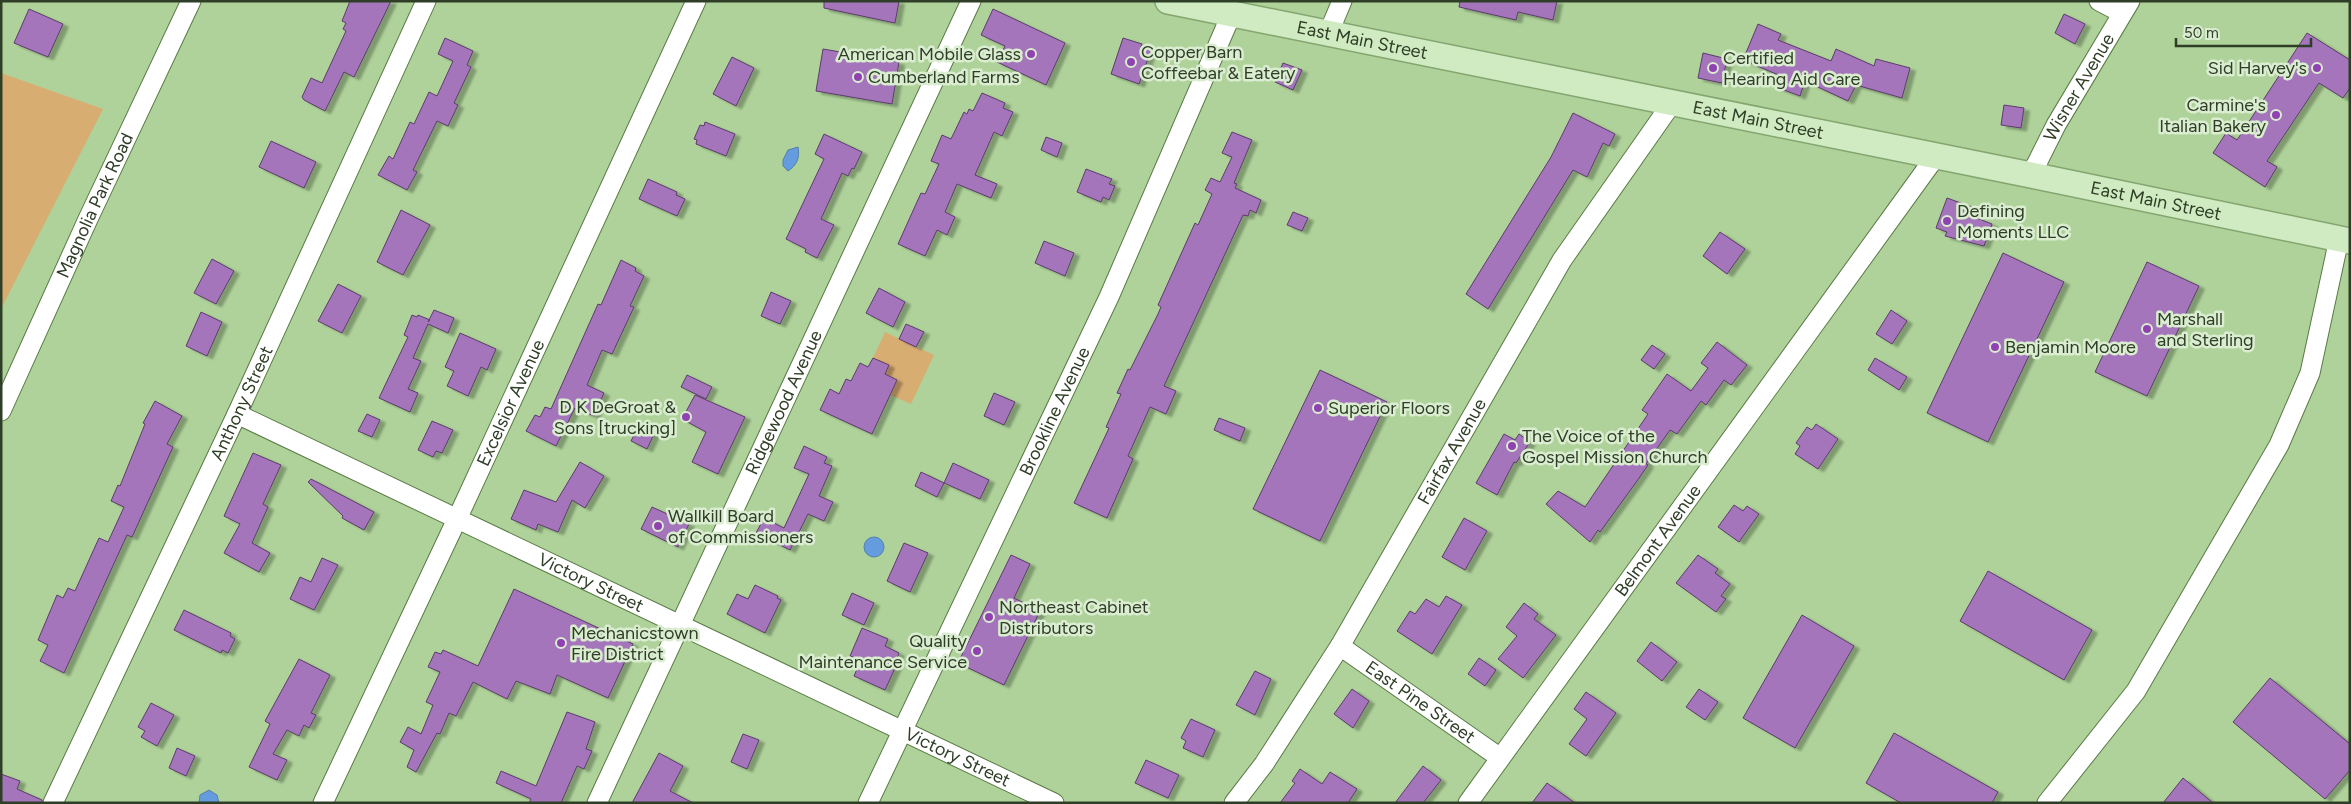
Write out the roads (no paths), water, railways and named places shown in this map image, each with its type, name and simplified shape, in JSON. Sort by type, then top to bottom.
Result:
[{"type":"main road","name":"East Main Street","points":[[1168,1],[2344,240]]},
{"type":"street","name":"Magnolia Park Road","points":[[1,411],[88,219],[191,1]]},
{"type":"street","name":"Anthony Street","points":[[53,803],[237,414],[426,1]]},
{"type":"street","name":"Excelsior Avenue","points":[[322,803],[458,517],[696,1]]},
{"type":"street","name":"Ridgewood Avenue","points":[[597,803],[971,1]]},
{"type":"street","points":[[1328,34],[1342,1]]},
{"type":"street","points":[[2099,1],[2126,7]]},
{"type":"street","name":"Wisner Avenue","points":[[2031,175],[2056,124],[2126,7]]},
{"type":"street","name":"Brookline Avenue","points":[[868,803],[1109,297],[1230,15]]},
{"type":"street","name":"Fairfax Avenue","points":[[1234,803],[1264,764],[1340,646],[1562,260],[1672,102]]},
{"type":"street","name":"Belmont Avenue","points":[[1468,803],[1499,757],[1713,466],[1817,318],[1872,247],[1936,156]]},
{"type":"street","points":[[2047,803],[2136,691],[2278,445],[2310,373],[2344,240]]},
{"type":"street","name":"Victory Street","points":[[237,414],[458,517],[1054,803]]},
{"type":"street","name":"East Pine Street","points":[[1340,646],[1499,757]]},
{"type":"water","points":[[798,147],[799,155],[797,161],[788,171],[783,166],[783,160],[788,150]]},
{"type":"water","points":[[874,537],[881,540],[884,547],[881,554],[874,557],[867,554],[864,547],[867,540]]},
{"type":"water","points":[[209,790],[217,795],[219,803],[199,803],[200,795]]},
{"type":"place","name":"American Mobile Glass","points":[[1031,54]]},
{"type":"place","name":"Copper Barn Coffeebar & Eatery","points":[[1131,62]]},
{"type":"place","name":"Certified Hearing Aid Care","points":[[1713,68]]},
{"type":"place","name":"Sid Harvey's","points":[[2317,68]]},
{"type":"place","name":"Cumberland Farms","points":[[858,77]]},
{"type":"place","name":"Carmine's Italian Bakery","points":[[2276,115]]},
{"type":"place","name":"Defining Moments LLC","points":[[1947,221]]},
{"type":"place","name":"Marshall and Sterling","points":[[2147,329]]},
{"type":"place","name":"Benjamin Moore","points":[[1995,347]]},
{"type":"place","name":"Superior Floors","points":[[1318,408]]},
{"type":"place","name":"D K DeGroat & Sons [trucking]","points":[[686,417]]},
{"type":"place","name":"The Voice of the Gospel Mission Church","points":[[1512,446]]},
{"type":"place","name":"Wallkill Board of Commissioners","points":[[658,526]]},
{"type":"place","name":"Northeast Cabinet Distributors","points":[[989,617]]},
{"type":"place","name":"Mechanicstown Fire District","points":[[561,643]]},
{"type":"place","name":"Quality Maintenance Service","points":[[977,651]]}]
